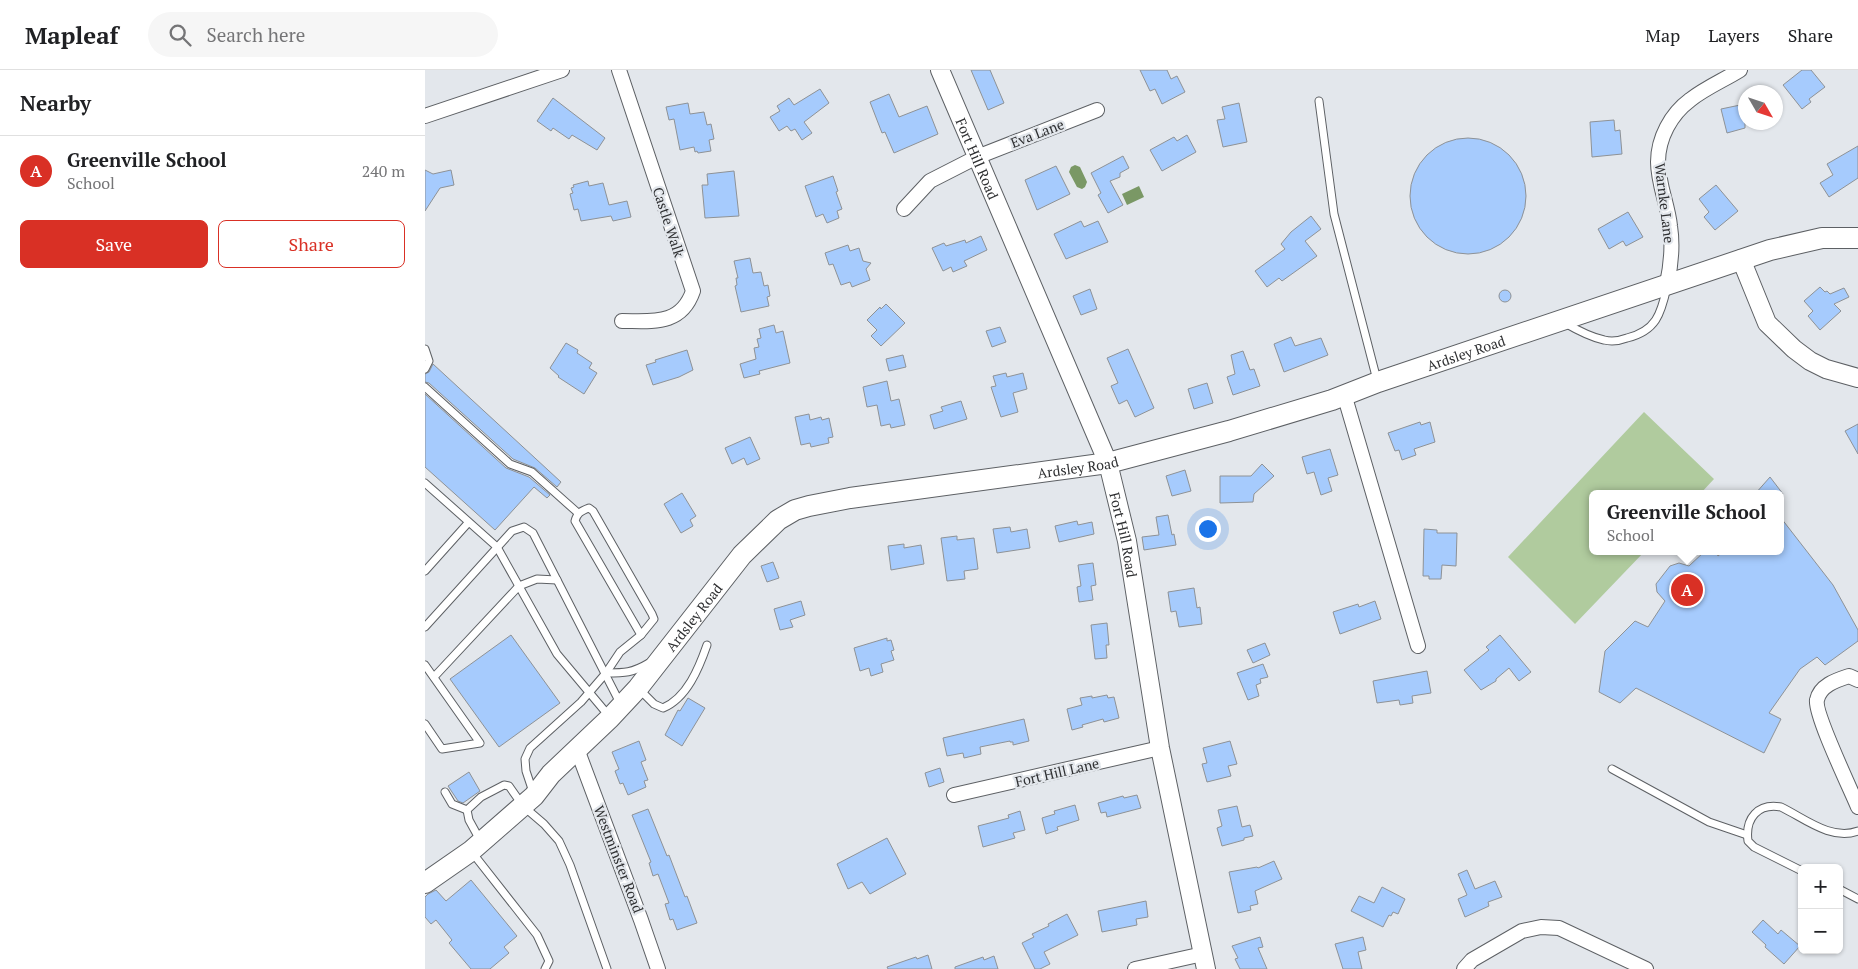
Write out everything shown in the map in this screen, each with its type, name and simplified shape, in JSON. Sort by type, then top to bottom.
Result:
[{"type":"main road","name":"Ardsley Road","points":[[426,881],[476,847],[529,801],[551,774],[616,712],[638,688],[742,555],[778,520],[795,510],[851,498],[1108,463],[1229,431],[1331,400],[1378,382],[1770,250],[1822,238],[1858,238]]},
{"type":"street","points":[[425,116],[562,70]]},
{"type":"street","name":"Castle Walk","points":[[619,70],[693,291],[689,305],[676,315],[659,322],[622,322]]},
{"type":"street","name":"Fort Hill Road","points":[[940,70],[1108,463],[1127,541],[1159,748],[1204,961]]},
{"type":"street","name":"Warnke Lane","points":[[1667,284],[1671,266],[1670,227],[1658,164],[1659,148],[1665,130],[1675,114],[1690,100],[1740,70]]},
{"type":"street","name":"Eva Lane","points":[[904,209],[931,181],[977,157],[1097,110]]},
{"type":"street","points":[[1741,259],[1767,323],[1810,362],[1826,369],[1858,378]]},
{"type":"street","points":[[1344,394],[1418,646]]},
{"type":"street","points":[[1858,680],[1849,676],[1835,681],[1822,690],[1816,701],[1820,719],[1858,807]]},
{"type":"street","name":"Fort Hill Lane","points":[[954,796],[1159,748]]},
{"type":"street","name":"Westminster Road","points":[[577,749],[658,969]]},
{"type":"street","points":[[1464,969],[1472,960],[1522,931],[1541,927],[1559,928],[1646,969]]},
{"type":"street","points":[[1135,969],[1204,961]]},
{"type":"lane","points":[[1319,101],[1334,214],[1378,382]]},
{"type":"lane","points":[[1560,321],[1586,334],[1604,340],[1616,341],[1634,337],[1647,331],[1655,322],[1663,308],[1667,284]]},
{"type":"lane","points":[[425,349],[429,360],[425,369]]},
{"type":"lane","points":[[425,387],[510,464],[532,472],[579,514]]},
{"type":"lane","points":[[425,483],[497,547],[557,654],[589,692],[616,712]]},
{"type":"lane","points":[[529,801],[525,760],[530,748],[581,702],[606,673],[620,652],[641,635],[654,619],[593,511],[589,508],[582,510],[575,522],[641,635]]},
{"type":"lane","points":[[425,571],[468,523]]},
{"type":"lane","points":[[425,627],[512,531],[524,527],[533,533],[606,673],[616,712]]},
{"type":"lane","points":[[434,677],[519,586],[537,579],[557,580]]},
{"type":"lane","points":[[638,688],[654,704],[663,708],[671,704],[682,693],[695,674],[707,645]]},
{"type":"lane","points":[[606,673],[625,674],[634,672],[666,653]]},
{"type":"lane","points":[[425,665],[480,743],[442,749],[425,724]]},
{"type":"lane","points":[[1612,769],[1709,822],[1747,835]]},
{"type":"lane","points":[[467,810],[481,797],[504,785],[509,786],[529,801],[559,842],[570,864],[607,969]]},
{"type":"lane","points":[[445,792],[452,804],[467,810]]},
{"type":"lane","points":[[1798,869],[1754,847],[1748,841],[1749,821],[1763,807],[1773,805],[1781,807],[1839,835],[1858,831]]},
{"type":"lane","points":[[467,810],[476,847],[537,935],[549,960],[545,969]]},
{"type":"lane","points":[[1843,892],[1858,899]]},
{"type":"shaded area","points":[[1075,165],[1080,167],[1087,182],[1082,189],[1077,187],[1069,172],[1071,167]]},
{"type":"shaded area","points":[[1139,186],[1144,197],[1127,205],[1122,194]]},
{"type":"shaded area","points":[[1644,412],[1714,479],[1704,490],[1589,490],[1589,555],[1641,555],[1575,624],[1508,557]]},
{"type":"building","points":[[971,70],[990,70],[1004,103],[988,110]]},
{"type":"building","points":[[1140,70],[1167,70],[1171,79],[1177,76],[1185,92],[1162,104],[1155,89],[1150,91]]},
{"type":"building","points":[[1802,70],[1811,70],[1825,87],[1809,99],[1811,102],[1802,109],[1783,85]]},
{"type":"building","points":[[820,89],[829,103],[804,122],[812,133],[802,140],[795,129],[791,131],[787,126],[779,131],[770,117],[780,111],[777,106],[789,98],[794,105]]},
{"type":"building","points":[[889,94],[899,117],[927,106],[938,134],[894,153],[885,132],[882,133],[870,102]]},
{"type":"building","points":[[553,98],[605,138],[597,150],[572,135],[569,139],[553,128],[551,131],[537,121]]},
{"type":"building","points":[[688,103],[690,114],[704,112],[707,125],[711,124],[714,139],[709,140],[711,151],[698,153],[697,151],[695,152],[694,147],[680,150],[674,119],[669,120],[666,107]]},
{"type":"building","points":[[1239,103],[1247,142],[1223,147],[1217,120],[1225,119],[1222,107]]},
{"type":"building","points":[[1738,105],[1738,130],[1727,133],[1721,109]]},
{"type":"building","points":[[1614,120],[1615,131],[1620,130],[1622,154],[1592,157],[1590,122]]},
{"type":"building","points":[[1187,135],[1196,152],[1162,171],[1150,150],[1174,137],[1177,141]]},
{"type":"building","points":[[1468,138],[1490,143],[1509,155],[1521,174],[1526,196],[1521,218],[1509,237],[1490,249],[1468,254],[1446,249],[1427,237],[1415,218],[1410,196],[1415,174],[1427,155],[1446,143]]},
{"type":"building","points":[[1858,146],[1858,178],[1829,197],[1820,183],[1833,175],[1827,164]]},
{"type":"building","points":[[1123,156],[1129,168],[1120,173],[1120,177],[1110,181],[1123,205],[1108,213],[1098,195],[1101,193],[1091,173]]},
{"type":"building","points":[[1056,166],[1070,194],[1037,210],[1025,180]]},
{"type":"building","points":[[425,170],[433,174],[451,170],[454,185],[440,188],[425,211]]},
{"type":"building","points":[[734,171],[739,216],[705,218],[702,185],[708,185],[707,174]]},
{"type":"building","points":[[833,176],[842,209],[837,211],[839,218],[827,223],[823,214],[816,217],[805,186]]},
{"type":"building","points":[[588,181],[589,186],[603,183],[609,205],[627,201],[631,217],[613,221],[611,216],[581,221],[578,209],[574,210],[570,194],[573,193],[571,188],[574,187],[573,185]]},
{"type":"building","points":[[1716,185],[1738,211],[1715,230],[1704,217],[1709,212],[1699,199]]},
{"type":"building","points":[[1628,212],[1643,237],[1626,246],[1623,241],[1609,249],[1598,229]]},
{"type":"building","points":[[1311,216],[1321,229],[1305,241],[1317,256],[1282,281],[1279,278],[1267,287],[1255,271],[1285,249],[1281,244],[1291,232]]},
{"type":"building","points":[[1081,221],[1084,227],[1098,221],[1108,242],[1066,259],[1054,234]]},
{"type":"building","points":[[981,236],[987,250],[964,261],[967,266],[953,272],[951,267],[943,271],[932,248],[944,243],[946,246],[965,240],[966,243]]},
{"type":"building","points":[[848,245],[850,251],[859,248],[863,261],[871,263],[866,269],[870,280],[852,287],[850,282],[841,285],[833,264],[829,265],[825,253]]},
{"type":"building","points":[[750,258],[753,273],[761,272],[764,286],[768,285],[770,296],[767,297],[769,306],[741,312],[735,286],[737,285],[736,278],[738,278],[734,261]]},
{"type":"building","points":[[1820,287],[1830,294],[1844,288],[1849,297],[1834,304],[1841,311],[1820,330],[1808,316],[1813,311],[1804,301]]},
{"type":"building","points":[[1090,289],[1097,309],[1081,315],[1073,296]]},
{"type":"building","points":[[1507,290],[1510,291],[1510,301],[1503,302],[1500,301],[1499,294],[1500,291]]},
{"type":"building","points":[[886,304],[905,323],[881,346],[871,336],[877,330],[867,320],[880,307],[881,309]]},
{"type":"building","points":[[774,325],[776,333],[783,331],[790,363],[759,371],[760,374],[744,378],[740,364],[756,359],[754,348],[759,347],[757,339],[761,338],[759,329]]},
{"type":"building","points":[[1000,327],[1006,342],[992,347],[986,331]]},
{"type":"building","points":[[1291,337],[1295,346],[1321,338],[1328,355],[1284,372],[1274,344]]},
{"type":"building","points":[[566,343],[578,350],[577,353],[592,363],[589,368],[597,373],[584,394],[558,377],[550,368]]},
{"type":"building","points":[[1128,349],[1154,408],[1135,417],[1127,400],[1119,404],[1111,386],[1118,383],[1107,358]]},
{"type":"building","points":[[687,350],[693,370],[679,377],[653,385],[646,365],[656,362],[655,360]]},
{"type":"building","points":[[1243,351],[1250,370],[1254,369],[1260,386],[1233,395],[1227,377],[1235,374],[1231,355]]},
{"type":"building","points":[[903,355],[906,367],[889,371],[886,359]]},
{"type":"building","points":[[433,364],[561,482],[557,487],[535,468],[513,459],[429,383],[425,382],[425,374],[429,372]]},
{"type":"building","points":[[1006,373],[1007,377],[1023,373],[1027,389],[1013,393],[1018,412],[1001,417],[991,387],[996,386],[993,376]]},
{"type":"building","points":[[887,381],[891,401],[899,399],[905,425],[891,428],[890,424],[881,426],[877,405],[867,407],[863,387]]},
{"type":"building","points":[[1207,383],[1213,403],[1194,409],[1188,389]]},
{"type":"building","points":[[425,394],[506,468],[529,477],[550,495],[547,498],[534,487],[495,530],[425,467]]},
{"type":"building","points":[[961,401],[967,419],[934,429],[930,415],[943,411],[941,407]]},
{"type":"building","points":[[809,414],[810,420],[821,417],[822,420],[829,418],[833,437],[828,438],[829,443],[811,447],[810,443],[801,445],[795,417]]},
{"type":"building","points":[[1420,422],[1421,425],[1430,422],[1435,442],[1414,449],[1416,455],[1402,460],[1399,450],[1395,451],[1388,433]]},
{"type":"building","points":[[1858,424],[1858,454],[1845,431]]},
{"type":"building","points":[[750,437],[760,459],[747,465],[744,458],[732,464],[725,448]]},
{"type":"building","points":[[1330,449],[1338,475],[1328,478],[1332,491],[1321,495],[1314,472],[1307,474],[1302,457]]},
{"type":"building","points":[[1262,464],[1274,476],[1254,494],[1253,502],[1220,503],[1220,476],[1251,476]]},
{"type":"building","points":[[1185,470],[1191,491],[1172,496],[1166,476]]},
{"type":"building","points":[[1770,477],[1780,490],[1759,490]]},
{"type":"building","points":[[682,493],[696,516],[690,520],[693,526],[681,533],[664,504]]},
{"type":"building","points":[[1168,515],[1176,545],[1144,550],[1142,537],[1159,535],[1156,517]]},
{"type":"building","points":[[1077,521],[1078,525],[1092,522],[1094,534],[1059,542],[1055,526]]},
{"type":"building","points":[[1784,522],[1833,585],[1858,630],[1858,641],[1825,665],[1817,657],[1800,669],[1769,713],[1781,719],[1764,753],[1636,688],[1620,703],[1599,692],[1605,651],[1635,621],[1648,627],[1665,601],[1657,592],[1656,584],[1670,566],[1679,563],[1689,566],[1701,555],[1784,555]]},
{"type":"building","points":[[1010,527],[1011,532],[1027,529],[1030,548],[997,553],[993,529]]},
{"type":"building","points":[[1424,529],[1437,530],[1437,533],[1457,533],[1456,566],[1442,565],[1441,579],[1429,579],[1429,576],[1423,576]]},
{"type":"building","points":[[957,536],[957,540],[974,538],[978,569],[964,571],[965,579],[947,581],[941,538]]},
{"type":"building","points":[[904,544],[904,548],[921,545],[924,564],[891,570],[888,546]]},
{"type":"building","points":[[773,562],[779,578],[767,582],[761,566]]},
{"type":"building","points":[[1093,563],[1096,585],[1091,586],[1093,600],[1079,602],[1077,587],[1081,586],[1078,565]]},
{"type":"building","points":[[1194,588],[1197,608],[1200,607],[1202,624],[1179,627],[1176,611],[1171,612],[1168,592]]},
{"type":"building","points":[[801,601],[805,615],[790,620],[793,627],[780,630],[774,609]]},
{"type":"building","points":[[1375,601],[1381,619],[1340,634],[1333,612],[1358,604],[1359,607]]},
{"type":"building","points":[[1107,623],[1109,645],[1106,645],[1107,658],[1095,659],[1091,625]]},
{"type":"building","points":[[511,635],[560,703],[499,747],[450,679]]},
{"type":"building","points":[[1500,635],[1531,672],[1519,681],[1509,668],[1496,681],[1481,690],[1464,670],[1489,650],[1486,647]]},
{"type":"building","points":[[887,638],[887,641],[891,640],[894,650],[891,651],[894,660],[881,664],[883,672],[871,676],[869,668],[860,671],[854,648]]},
{"type":"building","points":[[1265,643],[1270,655],[1253,663],[1247,650]]},
{"type":"building","points":[[1263,664],[1268,677],[1260,679],[1261,683],[1256,685],[1259,696],[1248,700],[1237,673]]},
{"type":"building","points":[[1427,671],[1431,693],[1412,696],[1413,703],[1400,705],[1399,700],[1377,703],[1373,681]]},
{"type":"building","points":[[1107,695],[1108,698],[1114,697],[1119,718],[1104,722],[1103,719],[1072,730],[1067,709],[1082,705],[1080,698]]},
{"type":"building","points":[[688,698],[705,708],[682,746],[665,735],[678,710],[680,711]]},
{"type":"building","points":[[1024,719],[1029,741],[1013,745],[1013,742],[1010,741],[980,747],[981,754],[964,758],[963,753],[947,756],[943,738]]},
{"type":"building","points":[[639,741],[646,760],[641,762],[648,780],[644,781],[646,787],[628,795],[623,783],[620,784],[615,771],[619,769],[612,752]]},
{"type":"building","points":[[1230,741],[1237,764],[1228,766],[1231,776],[1207,782],[1202,764],[1207,763],[1203,748]]},
{"type":"building","points":[[940,768],[944,782],[929,787],[925,773]]},
{"type":"building","points":[[469,772],[480,791],[463,803],[458,801],[448,786]]},
{"type":"building","points":[[1137,795],[1141,808],[1107,817],[1106,812],[1101,813],[1098,803],[1123,796],[1124,798]]},
{"type":"building","points":[[1075,805],[1079,820],[1057,827],[1058,830],[1046,834],[1042,818],[1055,814],[1054,811]]},
{"type":"building","points":[[1237,806],[1242,827],[1250,825],[1253,836],[1222,846],[1217,828],[1222,826],[1218,810]]},
{"type":"building","points":[[648,809],[697,923],[677,930],[673,919],[670,920],[665,904],[669,903],[658,874],[653,876],[649,863],[651,862],[632,815]]},
{"type":"building","points":[[1020,811],[1025,830],[1013,833],[1015,838],[983,847],[978,826],[1009,818],[1008,815]]},
{"type":"building","points":[[887,838],[906,874],[870,894],[862,882],[848,889],[837,864]]},
{"type":"building","points":[[1274,861],[1282,879],[1255,891],[1258,904],[1250,906],[1251,910],[1238,913],[1229,872],[1258,868]]},
{"type":"building","points":[[1467,870],[1475,889],[1495,881],[1502,897],[1488,902],[1489,906],[1465,917],[1458,899],[1467,895],[1458,874]]},
{"type":"building","points":[[471,880],[517,936],[504,947],[509,953],[490,969],[471,969],[449,943],[452,940],[436,920],[431,924],[425,917],[425,897],[428,894],[436,890],[446,901]]},
{"type":"building","points":[[1382,887],[1405,899],[1398,914],[1393,912],[1391,916],[1389,915],[1383,927],[1351,911],[1359,896],[1374,903]]},
{"type":"building","points":[[1146,901],[1148,917],[1136,919],[1137,925],[1102,932],[1098,911]]},
{"type":"building","points":[[1067,914],[1078,935],[1044,952],[1050,964],[1040,969],[1035,969],[1022,943],[1034,937],[1032,934]]},
{"type":"building","points":[[1763,920],[1778,934],[1781,930],[1798,944],[1798,948],[1784,964],[1752,932]]},
{"type":"building","points":[[1260,937],[1263,947],[1258,948],[1267,969],[1240,969],[1235,959],[1238,958],[1232,946]]},
{"type":"building","points":[[1363,937],[1366,950],[1358,952],[1362,969],[1343,969],[1335,944]]},
{"type":"building","points":[[928,955],[932,969],[888,969],[887,967],[916,957],[917,959]]},
{"type":"building","points":[[994,956],[998,969],[955,969],[955,967],[983,957],[984,960]]},
{"type":"place","name":"Greenville School","points":[[1687,590]]}]
